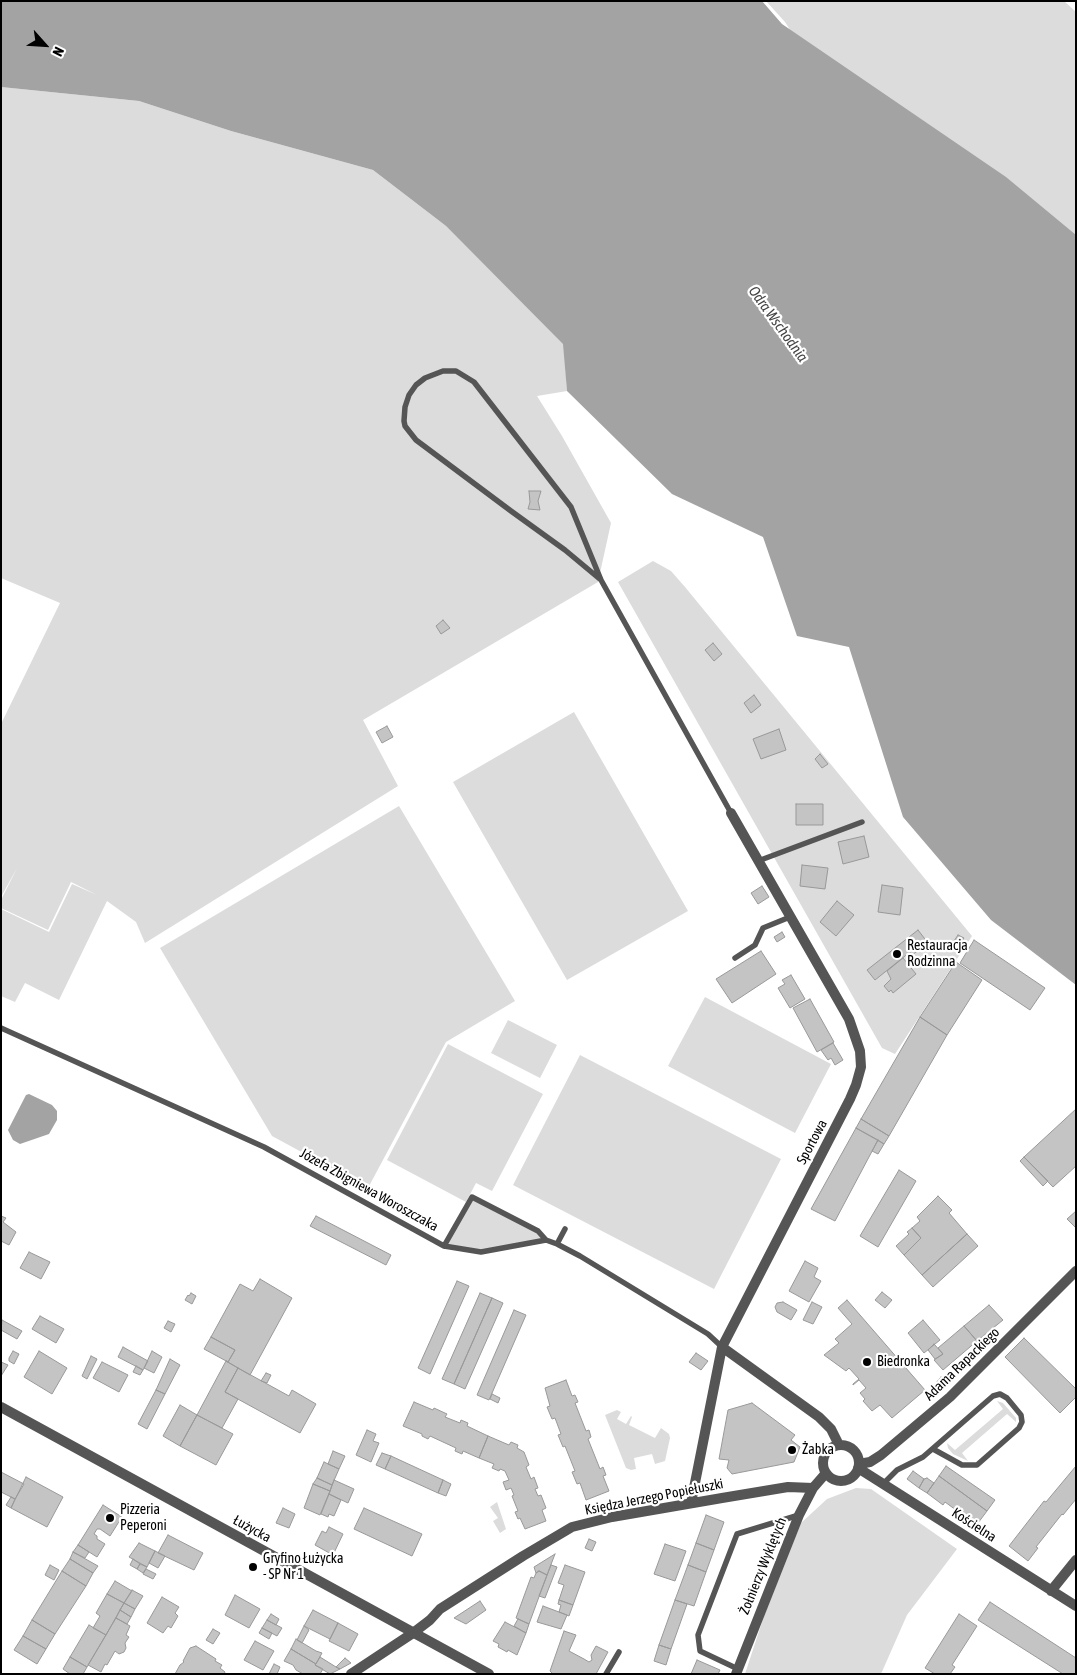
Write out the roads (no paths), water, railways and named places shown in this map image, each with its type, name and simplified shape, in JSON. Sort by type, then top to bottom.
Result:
[{"type":"street","name":"Sportowa","points":[[691,1503],[722,1347],[850,1099],[861,1067],[860,1051],[849,1019],[731,813]]},
{"type":"street","name":"Adama Rapackiego","points":[[858,1466],[870,1462],[881,1455],[950,1397],[1076,1271]]},
{"type":"street","points":[[722,1347],[819,1417],[831,1429],[839,1445]]},
{"type":"street","name":"Łużycka","points":[[1,1407],[489,1674]]},
{"type":"street","points":[[833,1446],[846,1446],[857,1454],[858,1466],[850,1478],[844,1481],[837,1481],[826,1473],[823,1468],[824,1455],[833,1446]]},
{"type":"street","name":"Kościelna","points":[[858,1466],[1076,1606]]},
{"type":"street","name":"Żołnierzy Wyklętych","points":[[737,1671],[799,1514],[813,1488],[826,1473]]},
{"type":"street","name":"Księdza Jerzego Popiełuszki","points":[[350,1674],[413,1633],[440,1609],[572,1527],[612,1517],[788,1487],[813,1488]]},
{"type":"street","points":[[1051,1591],[1076,1560]]},
{"type":"lane","points":[[601,580],[565,550],[416,440],[405,426],[404,421],[405,407],[409,395],[416,385],[425,378],[443,371],[456,371],[474,382],[571,506],[601,580],[731,813]]},
{"type":"lane","points":[[758,861],[862,822]]},
{"type":"lane","points":[[735,958],[755,946],[763,928],[790,917]]},
{"type":"lane","name":"Józefa Zbigniewa Woroszczaka","points":[[1,1028],[264,1147],[444,1246],[481,1252],[546,1240]]},
{"type":"lane","points":[[444,1246],[472,1197],[538,1231],[546,1240],[580,1256],[708,1334],[722,1347]]},
{"type":"lane","points":[[557,1244],[565,1229]]},
{"type":"lane","points":[[884,1483],[897,1470],[923,1457],[993,1396],[1000,1394],[1007,1398],[1022,1415],[1022,1422],[1019,1428],[976,1465],[962,1465],[933,1449]]},
{"type":"lane","points":[[737,1671],[700,1651],[698,1635],[737,1534],[799,1514]]},
{"type":"lane","points":[[606,1674],[619,1652]]},
{"type":"water","name":"Odra Wschodnia","points":[[1,1],[762,1],[782,24],[1006,177],[1076,235],[1076,985],[991,920],[903,817],[849,647],[797,636],[763,537],[672,494],[567,391],[563,344],[446,226],[373,170],[231,131],[139,101],[1,87]]},
{"type":"water","points":[[29,1094],[52,1105],[57,1111],[57,1120],[49,1134],[20,1144],[13,1140],[8,1130],[26,1095]]},
{"type":"place","name":"Restauracja Rodzinna","points":[[897,954]]},
{"type":"place","name":"Biedronka","points":[[867,1362]]},
{"type":"place","name":"Żabka","points":[[792,1450]]},
{"type":"place","name":"Pizzeria Peperoni","points":[[110,1518]]},
{"type":"place","name":"Gryfino Łużycka - SP Nr 1","points":[[253,1567]]}]
